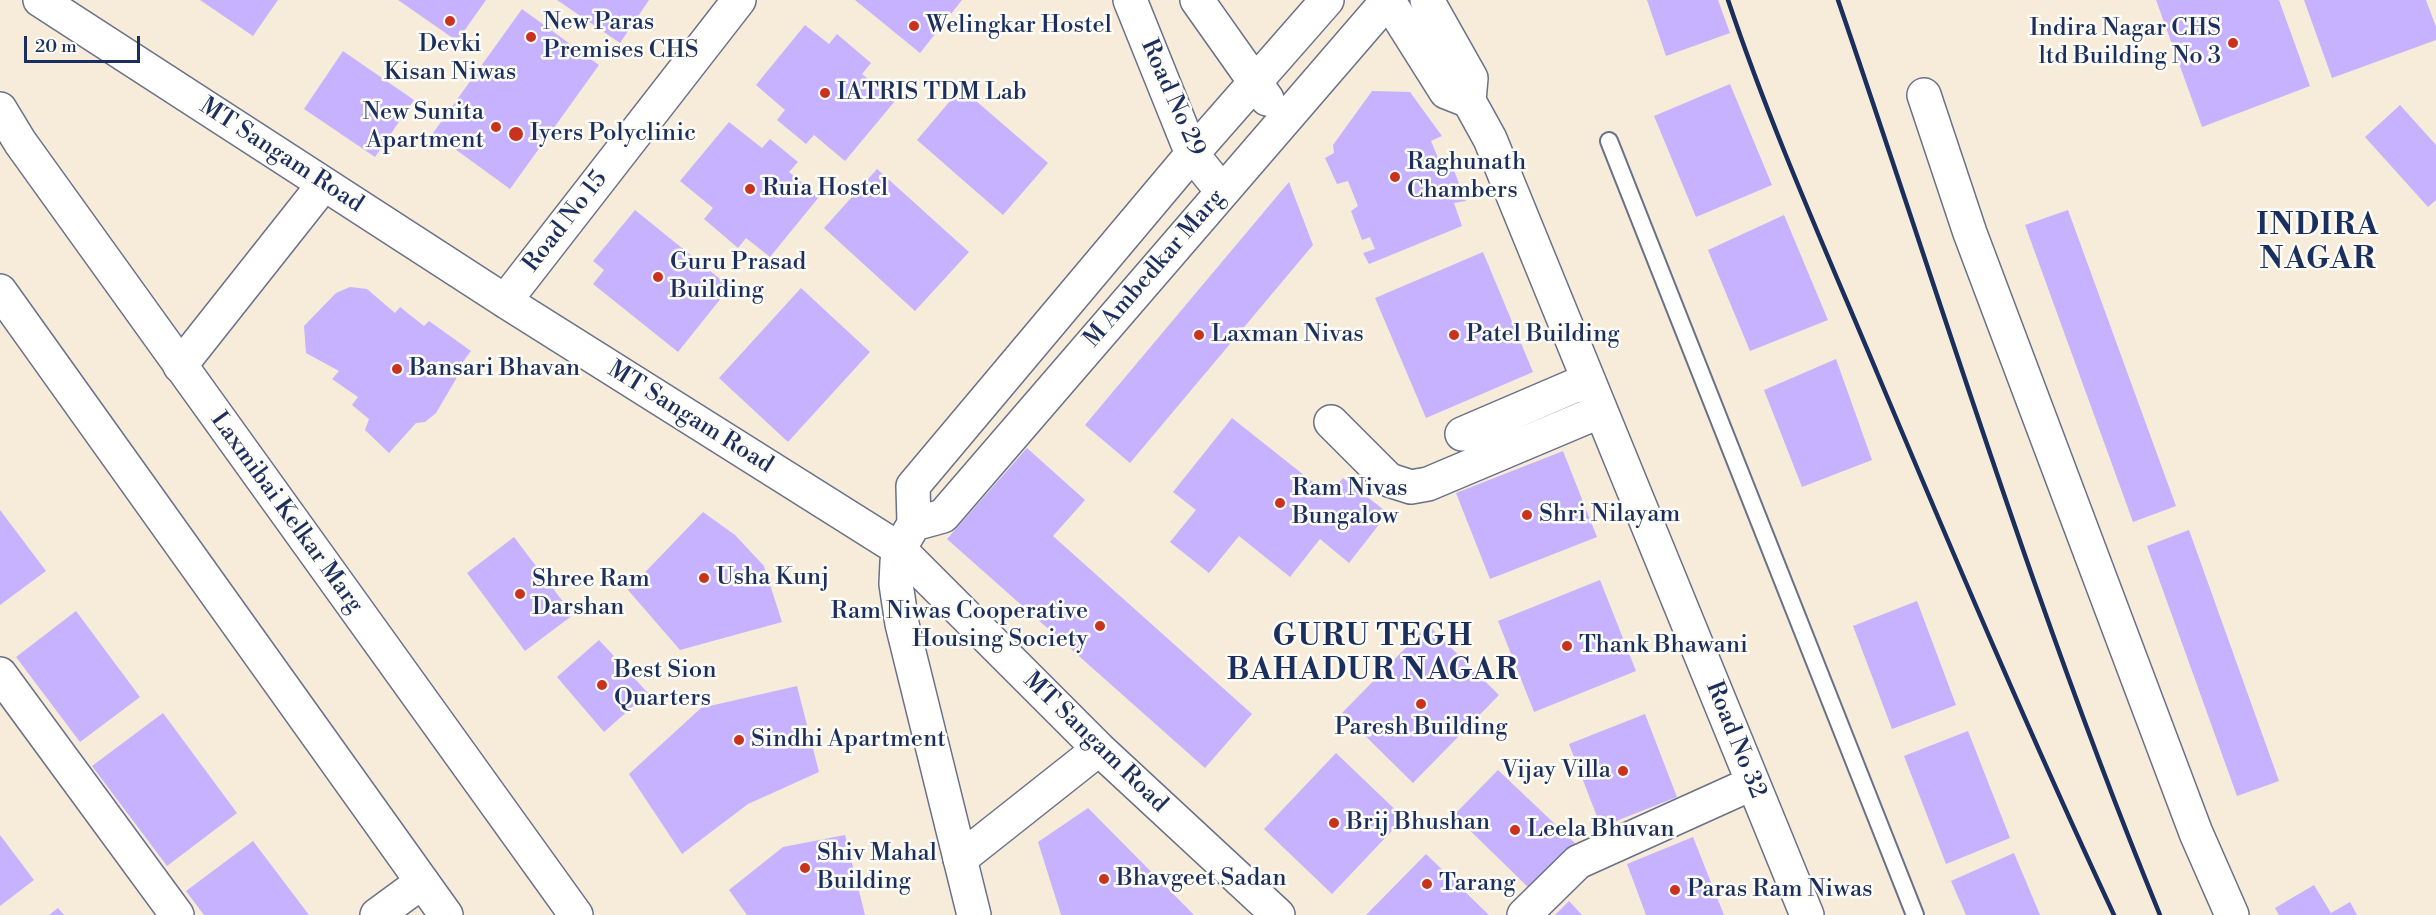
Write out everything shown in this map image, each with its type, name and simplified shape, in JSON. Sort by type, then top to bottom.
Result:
[{"type":"main road","name":"MT Sangam Road","points":[[40,0],[505,301],[906,537],[1099,749],[1278,915]]},
{"type":"main road","name":"Road No 15","points":[[505,301],[739,0]]},
{"type":"main road","name":"Road No 29","points":[[1130,0],[1192,154],[1222,191]]},
{"type":"main road","points":[[1197,0],[1253,84],[1284,119]]},
{"type":"main road","name":"M Ambedkar Marg","points":[[974,915],[902,624],[896,584],[906,537],[913,486],[1192,154],[1327,0]]},
{"type":"main road","points":[[1388,0],[1446,92],[1469,101]]},
{"type":"main road","name":"M Ambedkar Marg","points":[[906,537],[943,516],[1388,0]]},
{"type":"main road","name":"Road No 32","points":[[1427,0],[1471,78],[1469,101],[1490,139],[1807,915]]},
{"type":"main road","points":[[1924,95],[1970,233],[2192,822],[2232,915]]},
{"type":"main road","name":"Laxmibai Kelkar Marg","points":[[0,109],[20,142],[180,366],[576,915]]},
{"type":"main road","points":[[180,366],[324,184]]},
{"type":"main road","points":[[0,291],[446,915]]},
{"type":"main road","points":[[1462,434],[1588,380]]},
{"type":"main road","points":[[1331,422],[1389,480],[1411,488],[1604,418]]},
{"type":"main road","points":[[1477,480],[1604,418]]},
{"type":"main road","points":[[0,674],[177,915]]},
{"type":"main road","points":[[960,860],[1099,749]]},
{"type":"main road","points":[[1524,915],[1578,861],[1753,783]]},
{"type":"main road","points":[[377,915],[422,882]]},
{"type":"lane","points":[[1609,141],[1915,915]]},
{"type":"building","points":[[200,0],[278,0],[253,36]]},
{"type":"building","name":"Devki Kisan Niwas","points":[[398,0],[486,0],[457,41]]},
{"type":"building","points":[[557,0],[649,0],[620,43]]},
{"type":"building","name":"Welingkar Hostel","points":[[855,0],[962,0],[920,53]]},
{"type":"building","points":[[1647,0],[1718,0],[1730,33],[1666,56]]},
{"type":"building","name":"Indira Nagar CHS ltd Building No 3","points":[[2156,0],[2279,0],[2310,86],[2202,127]]},
{"type":"building","points":[[2304,0],[2426,0],[2436,27],[2436,40],[2332,78]]},
{"type":"building","points":[[522,9],[599,65],[510,189],[433,133]]},
{"type":"building","name":"IATRIS TDM Lab","points":[[805,25],[829,44],[837,34],[871,63],[862,74],[895,101],[845,161],[814,135],[806,144],[777,120],[785,110],[756,85]]},
{"type":"building","points":[[343,51],[414,100],[375,157],[304,109]]},
{"type":"building","points":[[1730,84],[1772,185],[1696,217],[1654,116]]},
{"type":"building","points":[[961,88],[1048,163],[1003,215],[917,140]]},
{"type":"building","name":"Raghunath Chambers","points":[[1372,91],[1410,92],[1442,136],[1431,141],[1444,172],[1453,168],[1466,201],[1454,203],[1462,226],[1369,264],[1363,253],[1375,249],[1370,237],[1362,240],[1351,211],[1358,206],[1348,181],[1337,184],[1325,158],[1334,153],[1333,145]]},
{"type":"building","points":[[2400,105],[2436,145],[2436,200],[2428,207],[2365,137]]},
{"type":"building","name":"Ruia Hostel","points":[[729,122],[762,148],[770,139],[798,162],[789,172],[819,197],[770,257],[746,238],[738,248],[704,219],[713,208],[680,181]]},
{"type":"building","points":[[877,169],[969,252],[915,311],[824,228]]},
{"type":"building","name":"Laxman Nivas","points":[[1289,182],[1313,245],[1130,463],[1085,425]]},
{"type":"building","name":"Guru Prasad Building","points":[[635,210],[730,287],[678,352],[593,284],[604,270],[593,261]]},
{"type":"building","points":[[2068,210],[2176,506],[2133,522],[2025,225]]},
{"type":"building","points":[[1784,215],[1828,320],[1750,351],[1708,250]]},
{"type":"building","name":"Patel Building","points":[[1483,252],[1533,372],[1426,418],[1375,298]]},
{"type":"building","name":"Bansari Bhavan","points":[[350,287],[367,289],[395,313],[400,307],[424,326],[429,321],[471,351],[459,367],[456,379],[436,413],[425,422],[416,423],[389,453],[365,430],[369,419],[352,405],[358,397],[332,379],[339,371],[306,353],[304,326],[336,293]]},
{"type":"building","points":[[801,288],[870,352],[788,442],[719,378]]},
{"type":"building","points":[[1836,359],[1872,460],[1802,487],[1764,390]]},
{"type":"building","name":"Ram Nivas Bungalow","points":[[1232,418],[1329,495],[1343,478],[1388,513],[1349,563],[1320,539],[1290,577],[1239,536],[1209,573],[1170,542],[1196,510],[1173,492]]},
{"type":"building","name":"Ram Niwas Cooperative Housing Society","points":[[1027,448],[1085,500],[1053,536],[1252,714],[1205,768],[947,539]]},
{"type":"building","name":"Shri Nilayam","points":[[1563,451],[1597,537],[1490,579],[1456,493]]},
{"type":"building","points":[[0,510],[46,571],[0,605]]},
{"type":"building","name":"Usha Kunj","points":[[703,512],[735,535],[764,566],[782,622],[680,650],[628,590]]},
{"type":"building","points":[[2189,530],[2279,781],[2237,796],[2147,546]]},
{"type":"building","name":"Shree Ram Darshan","points":[[514,537],[573,615],[525,651],[467,573]]},
{"type":"building","name":"Thank Bhawani","points":[[1600,580],[1636,671],[1534,712],[1498,621]]},
{"type":"building","points":[[1917,601],[1956,705],[1892,729],[1853,626]]},
{"type":"building","points":[[76,611],[140,697],[80,742],[16,657]]},
{"type":"building","name":"Paresh Building","points":[[1428,625],[1499,695],[1413,783],[1342,713]]},
{"type":"building","name":"Best Sion Quarters","points":[[599,640],[648,693],[604,732],[557,677]]},
{"type":"building","name":"Sindhi Apartment","points":[[797,686],[819,772],[748,804],[682,854],[629,774],[701,708]]},
{"type":"building","points":[[163,713],[237,813],[167,866],[92,766]]},
{"type":"building","name":"Vijay Villa","points":[[1645,714],[1677,797],[1601,827],[1569,744]]},
{"type":"building","points":[[1968,731],[2010,838],[1946,864],[1904,756]]},
{"type":"building","name":"Brij Bhushan","points":[[1336,753],[1404,818],[1332,894],[1264,829]]},
{"type":"building","name":"Leela Bhuvan","points":[[1498,770],[1576,844],[1531,890],[1454,815]]},
{"type":"building","name":"Bhavgeet Sadan","points":[[1088,808],[1194,915],[1061,915],[1038,842]]},
{"type":"building","points":[[0,835],[34,880],[0,906]]},
{"type":"building","name":"Shiv Mahal Building","points":[[845,835],[865,915],[747,915],[729,890],[783,847]]},
{"type":"building","name":"Paras Ram Niwas","points":[[1693,837],[1724,915],[1646,915],[1627,864]]},
{"type":"building","points":[[253,841],[309,915],[204,915],[186,891]]},
{"type":"building","points":[[2014,853],[2040,915],[1966,915],[1951,881]]},
{"type":"building","name":"Tarang","points":[[1426,854],[1489,915],[1366,915]]},
{"type":"building","points":[[2314,885],[2331,913],[2350,902],[2357,915],[2279,915],[2275,908]]},
{"type":"building","points":[[1569,901],[1582,915],[1555,915]]},
{"type":"building","points":[[58,908],[64,915],[49,915]]},
{"type":"railway","points":[[1728,0],[1762,95],[1819,236],[1935,511],[2114,915]]},
{"type":"railway","points":[[1838,0],[2032,575],[2115,802],[2160,915]]},
{"type":"place","name":"Devki Kisan Niwas","points":[[450,21]]},
{"type":"place","name":"Welingkar Hostel","points":[[914,26]]},
{"type":"place","name":"New Paras Premises CHS","points":[[531,37]]},
{"type":"place","name":"Indira Nagar CHS ltd Building No 3","points":[[2233,43]]},
{"type":"place","name":"IATRIS TDM Lab","points":[[825,93]]},
{"type":"place","name":"New Sunita Apartment","points":[[496,127]]},
{"type":"place","name":"Iyers Polyclinic","points":[[516,134]]},
{"type":"place","name":"Raghunath Chambers","points":[[1395,177]]},
{"type":"place","name":"Ruia Hostel","points":[[750,189]]},
{"type":"place","name":"Guru Prasad Building","points":[[658,277]]},
{"type":"place","name":"Laxman Nivas","points":[[1199,335]]},
{"type":"place","name":"Patel Building","points":[[1454,335]]},
{"type":"place","name":"Bansari Bhavan","points":[[397,369]]},
{"type":"place","name":"Ram Nivas Bungalow","points":[[1280,503]]},
{"type":"place","name":"Shri Nilayam","points":[[1527,515]]},
{"type":"place","name":"Usha Kunj","points":[[704,578]]},
{"type":"place","name":"Shree Ram Darshan","points":[[520,594]]},
{"type":"place","name":"Ram Niwas Cooperative Housing Society","points":[[1100,626]]},
{"type":"place","name":"Thank Bhawani","points":[[1567,646]]},
{"type":"place","name":"Best Sion Quarters","points":[[602,685]]},
{"type":"place","name":"Paresh Building","points":[[1421,704]]},
{"type":"place","name":"Sindhi Apartment","points":[[739,740]]},
{"type":"place","name":"Vijay Villa","points":[[1623,771]]},
{"type":"place","name":"Brij Bhushan","points":[[1334,823]]},
{"type":"place","name":"Leela Bhuvan","points":[[1515,830]]},
{"type":"place","name":"Shiv Mahal Building","points":[[805,868]]},
{"type":"place","name":"Bhavgeet Sadan","points":[[1104,879]]},
{"type":"place","name":"Tarang","points":[[1427,884]]},
{"type":"place","name":"Paras Ram Niwas","points":[[1675,890]]},
{"type":"district","name":"INDIRA NAGAR","points":[[2318,244]]},
{"type":"district","name":"GURU TEGH BAHADUR NAGAR","points":[[1373,655]]}]
